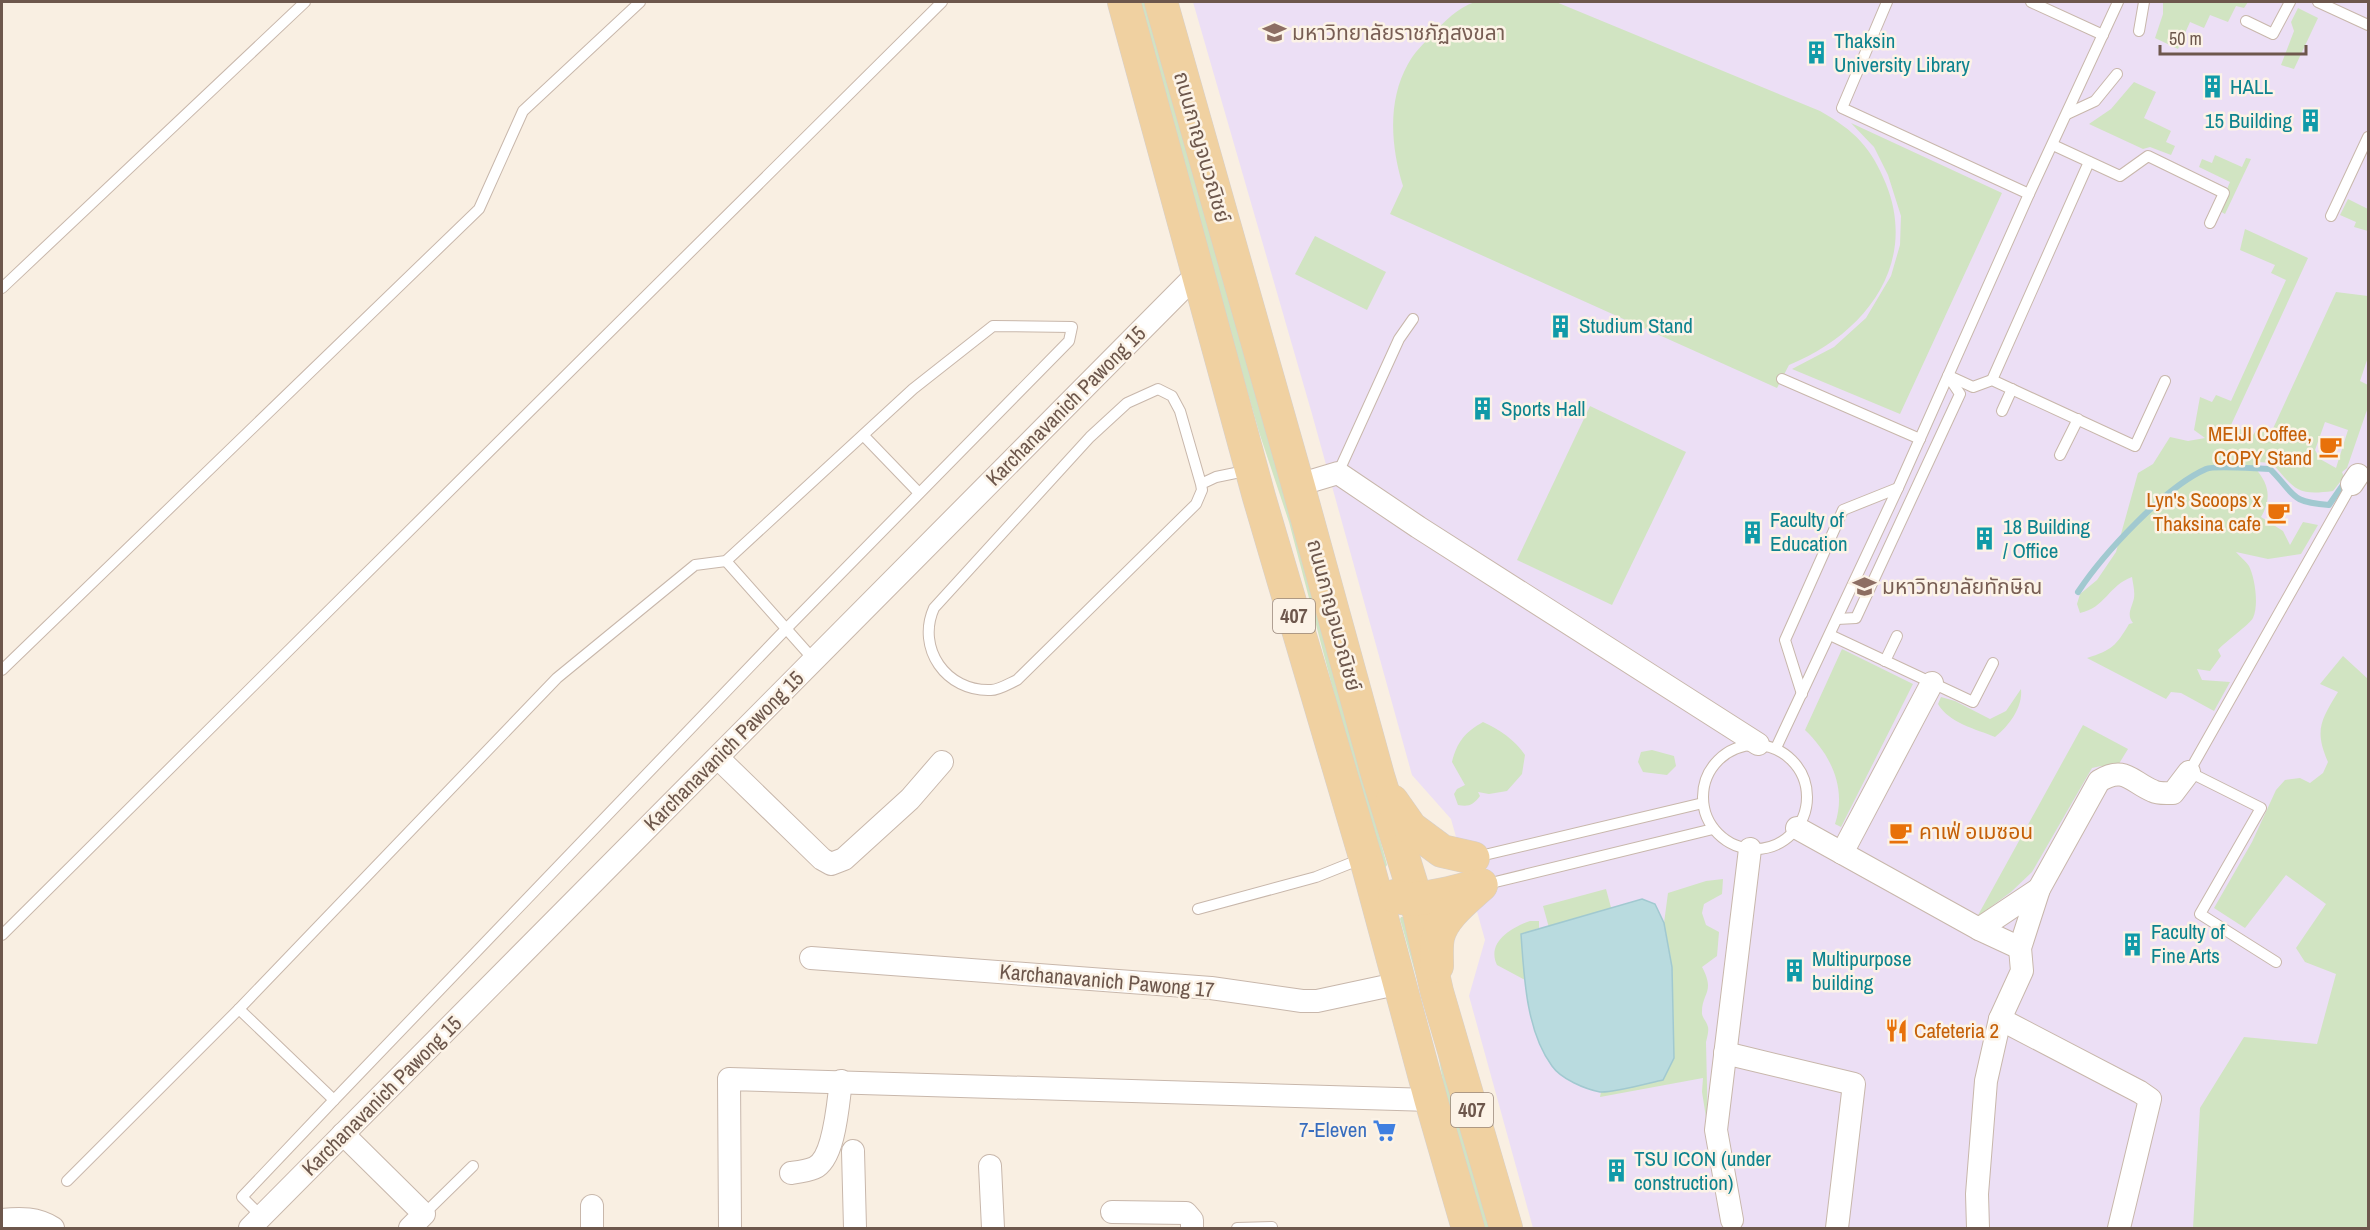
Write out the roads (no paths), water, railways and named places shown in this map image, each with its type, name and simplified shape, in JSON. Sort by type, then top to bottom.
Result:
[{"type":"main road","name":"ถนนกาญจนวณิชย์","points":[[1124,2],[1251,470],[1368,864],[1468,1228]]},
{"type":"main road","name":"ถนนกาญจนวณิชย์","points":[[1161,2],[1378,776],[1405,890],[1506,1228]]},
{"type":"main road","points":[[1378,776],[1398,813],[1411,828],[1442,852],[1477,872]]},
{"type":"main road","points":[[1368,864],[1379,885],[1405,890],[1477,872]]},
{"type":"main road","points":[[1437,992],[1438,937],[1477,872]]},
{"type":"main road","points":[[1385,928],[1386,908],[1405,890]]},
{"type":"street","name":"Karchanavanich Pawong 15","points":[[256,1223],[1198,273]]},
{"type":"street","points":[[1298,485],[1338,473],[1418,527],[1767,746]]},
{"type":"street","points":[[1842,853],[1932,683]]},
{"type":"street","points":[[718,758],[822,859],[831,864],[844,859],[910,799],[942,762]]},
{"type":"street","points":[[1978,1228],[1977,1194],[1986,1081],[2000,1019],[2022,971],[2020,948],[2039,889],[2099,781],[2110,775],[2124,774],[2155,792],[2173,793],[2189,772]]},
{"type":"street","points":[[1797,828],[1979,929],[2020,948]]},
{"type":"street","points":[[1732,1220],[1716,1130],[1750,849]]},
{"type":"street","points":[[1979,929],[2039,889]]},
{"type":"street","name":"Karchanavanich Pawong 17","points":[[812,958],[1211,988],[1302,1001],[1317,1001],[1401,983]]},
{"type":"street","points":[[2000,1019],[2140,1092],[2150,1100],[2119,1228]]},
{"type":"street","points":[[1725,1053],[1854,1084],[1842,1166],[1837,1228]]},
{"type":"street","points":[[729,1228],[729,1079],[1431,1100]]},
{"type":"street","points":[[791,1173],[816,1168],[825,1157],[833,1138],[841,1081]]},
{"type":"street","points":[[343,1134],[417,1221]]},
{"type":"street","points":[[854,1151],[855,1228]]},
{"type":"street","points":[[990,1166],[993,1228]]},
{"type":"street","points":[[592,1206],[592,1228]]},
{"type":"street","points":[[1112,1212],[1186,1213],[1192,1220],[1192,1228]]},
{"type":"street","points":[[2,1220],[20,1218],[43,1222],[53,1228]]},
{"type":"lane","points":[[2,288],[304,2]]},
{"type":"lane","points":[[2,670],[479,209],[523,111],[640,2]]},
{"type":"lane","points":[[2,935],[942,2]]},
{"type":"lane","points":[[1887,2],[1842,108],[2029,194]]},
{"type":"lane","points":[[2031,2],[2103,35]]},
{"type":"lane","points":[[1767,746],[1802,694],[1830,635],[2118,2]]},
{"type":"lane","points":[[2139,31],[2144,2]]},
{"type":"lane","points":[[2246,21],[2273,34],[2290,2]]},
{"type":"lane","points":[[2318,2],[2368,25]]},
{"type":"lane","points":[[2067,114],[2095,101],[2117,74]]},
{"type":"lane","points":[[2331,216],[2368,137]]},
{"type":"lane","points":[[2053,145],[2120,176],[2148,156],[2224,193],[2210,223]]},
{"type":"lane","points":[[1992,380],[2089,162]]},
{"type":"lane","points":[[1338,473],[1399,339],[1413,319]]},
{"type":"lane","points":[[67,1181],[240,1010],[557,678],[695,565],[726,561],[913,389],[993,326],[1072,327],[1069,341],[786,629],[242,1197],[256,1223]]},
{"type":"lane","points":[[1948,376],[1973,387],[1992,380],[2135,446],[2165,381]]},
{"type":"lane","points":[[1837,619],[1856,618],[1960,394],[1948,376]]},
{"type":"lane","points":[[1782,379],[1920,439]]},
{"type":"lane","points":[[1158,388],[1172,396],[1179,411],[1201,484],[1202,490],[1196,504],[1017,680],[993,690],[975,688],[959,683],[942,669],[932,653],[928,634],[934,608],[1090,437],[1127,403],[1158,388]]},
{"type":"lane","points":[[2002,411],[2012,389]]},
{"type":"lane","points":[[2060,455],[2078,419]]},
{"type":"lane","points":[[864,436],[919,493]]},
{"type":"lane","points":[[1201,484],[1216,477],[1251,470]]},
{"type":"lane","points":[[2276,962],[2200,914],[2261,808],[2189,772],[2358,476]]},
{"type":"lane","points":[[1802,694],[1785,640],[1844,510],[1898,488]]},
{"type":"lane","points":[[726,561],[814,660]]},
{"type":"lane","points":[[1830,635],[1973,702],[1993,663]]},
{"type":"lane","points":[[1885,661],[1897,636]]},
{"type":"lane","points":[[1767,746],[1789,757],[1799,768],[1806,783],[1808,798],[1797,828],[1786,839],[1775,845],[1750,849],[1736,846],[1723,839],[1706,817],[1703,803],[1704,785],[1711,768],[1724,755],[1740,747],[1767,746]]},
{"type":"lane","points":[[1477,872],[1703,803]]},
{"type":"lane","points":[[1477,872],[1713,829]]},
{"type":"lane","points":[[1198,909],[1368,864]]},
{"type":"lane","points":[[240,1010],[334,1100]]},
{"type":"lane","points":[[417,1221],[473,1166]]},
{"type":"lane","points":[[1237,1228],[1272,1227]]},
{"type":"water","points":[[1642,899],[1655,904],[1664,923],[1672,967],[1674,1058],[1663,1080],[1600,1092],[1581,1086],[1561,1075],[1543,1052],[1528,1003],[1521,934]]},
{"type":"waterway","points":[[2078,592],[2103,559],[2136,523],[2172,490],[2206,469],[2227,467],[2270,469],[2294,496],[2316,504],[2329,505],[2345,482]]},
{"type":"place","name":"มหาวิทยาลัยราชภัฏสงขลา","points":[[1274,33]]},
{"type":"place","name":"Thaksin University Library","points":[[1816,53]]},
{"type":"place","name":"HALL","points":[[2212,87]]},
{"type":"place","name":"15 Building","points":[[2310,121]]},
{"type":"place","name":"Studium Stand","points":[[1561,326]]},
{"type":"place","name":"Sports Hall","points":[[1483,409]]},
{"type":"place","name":"MEIJI Coffee, COPY Stand","points":[[2330,446]]},
{"type":"place","name":"Lyn's Scoops x Thaksina cafe","points":[[2279,512]]},
{"type":"place","name":"Faculty of Education","points":[[1752,532]]},
{"type":"place","name":"18 Building / Office","points":[[1985,539]]},
{"type":"place","name":"มหาวิทยาลัยทักษิณ","points":[[1864,587]]},
{"type":"place","name":"คาเฟ่ อเมซอน","points":[[1901,832]]},
{"type":"place","name":"Faculty of Fine Arts","points":[[2133,944]]},
{"type":"place","name":"Multipurpose building","points":[[1794,971]]},
{"type":"place","name":"Cafeteria 2","points":[[1896,1031]]},
{"type":"place","name":"7-Eleven","points":[[1385,1130]]},
{"type":"place","name":"TSU ICON (under construction)","points":[[1616,1171]]}]
